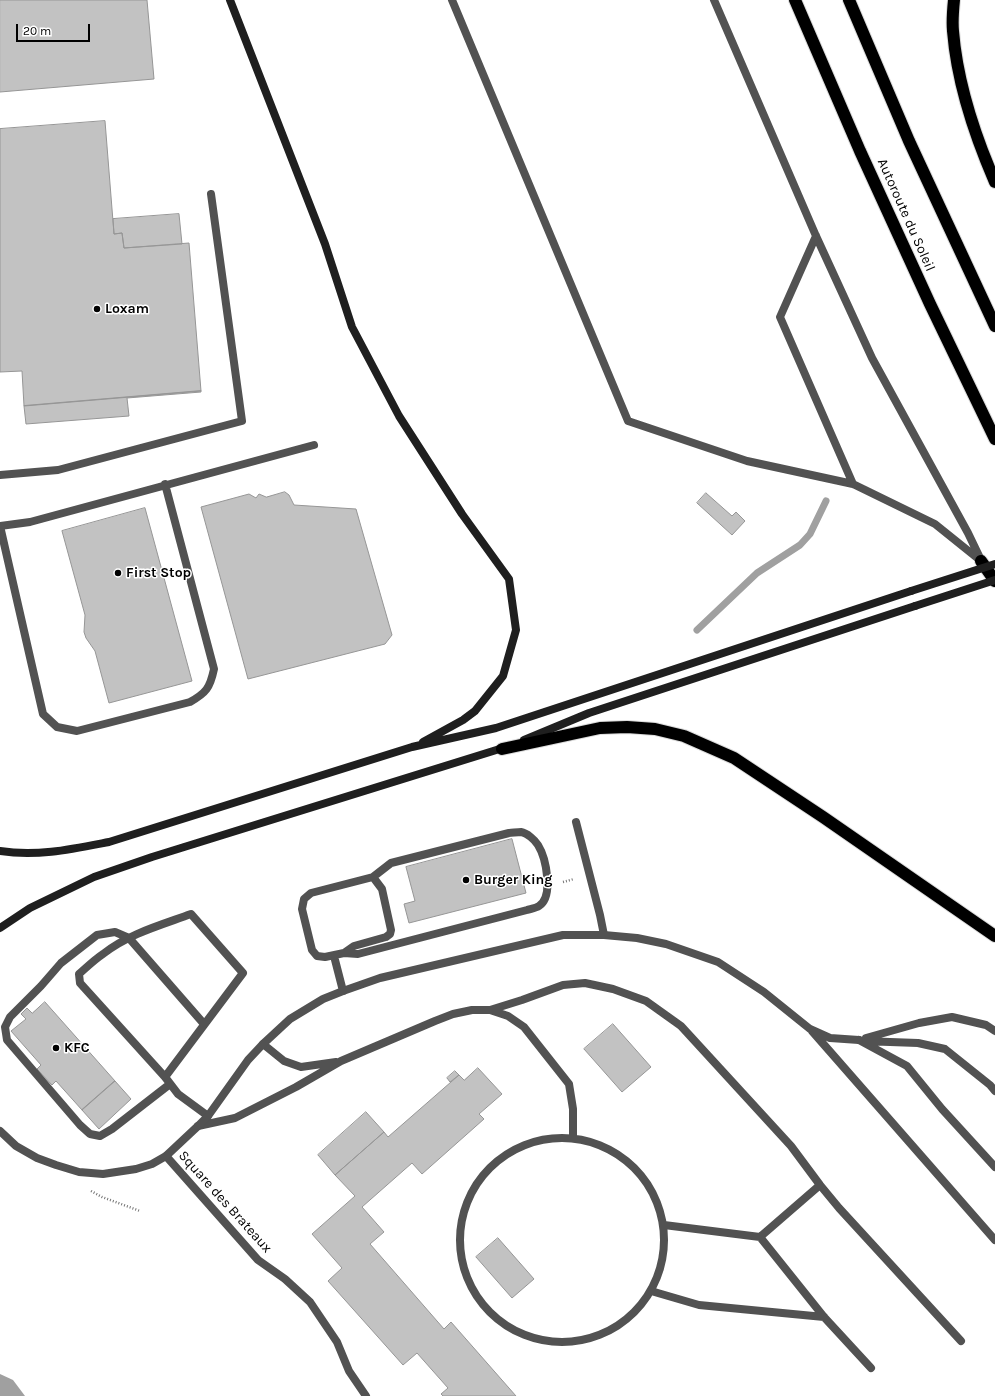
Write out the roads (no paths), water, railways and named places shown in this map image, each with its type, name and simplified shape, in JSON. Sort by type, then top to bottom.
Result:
[{"type":"highway","name":"Autoroute du Soleil","points":[[796,0],[860,151],[926,297],[995,439]]},
{"type":"highway","points":[[848,0],[909,141],[995,326]]},
{"type":"highway","points":[[954,0],[953,30],[960,74],[972,121],[995,182]]},
{"type":"highway","points":[[981,561],[995,581]]},
{"type":"highway","points":[[502,749],[600,728],[627,727],[655,729],[684,736],[734,758],[823,817],[995,936]]},
{"type":"main road","points":[[230,0],[325,244],[352,327],[399,416],[462,514],[509,579],[516,630],[503,676],[475,711],[463,720],[412,747]]},
{"type":"main road","points":[[0,851],[18,854],[62,851],[109,842],[412,747],[496,728],[911,590],[995,564]]},
{"type":"main road","points":[[0,928],[30,908],[94,877],[160,855],[502,749],[589,713],[995,581]]},
{"type":"street","points":[[452,0],[628,421],[747,461],[854,484],[935,524],[981,561]]},
{"type":"street","points":[[714,0],[816,236],[872,358],[968,533],[981,561]]},
{"type":"street","points":[[0,475],[58,470],[242,421],[210,194]]},
{"type":"street","points":[[816,236],[780,317],[854,484]]},
{"type":"street","points":[[165,484],[214,670],[211,683],[202,695],[190,702],[77,731],[57,728],[43,714],[0,526],[30,522],[165,484],[314,445]]},
{"type":"street","points":[[576,822],[604,935]]},
{"type":"street","points":[[344,953],[358,954],[539,906],[544,901],[547,892],[547,874],[538,844],[522,832],[509,833],[391,863],[373,877],[311,893],[304,899],[302,909],[312,950],[318,956],[334,956],[344,953],[354,946],[386,937],[390,934],[391,930],[382,889],[373,877]]},
{"type":"street","points":[[165,1077],[243,973],[191,914],[142,931],[104,953],[79,974],[80,983],[165,1077],[178,1094],[208,1116]]},
{"type":"street","points":[[170,1084],[112,1129],[100,1136],[90,1134],[80,1125],[7,1040],[5,1027],[10,1017],[41,986],[61,963],[97,935],[115,932],[129,938],[204,1024]]},
{"type":"street","points":[[0,1131],[16,1146],[36,1158],[78,1172],[103,1174],[136,1169],[152,1164],[166,1156],[208,1116],[248,1060],[263,1044],[290,1019],[323,999],[380,978],[563,935],[604,935],[637,938],[666,944],[718,962],[764,992],[810,1029],[995,1240]]},
{"type":"street","points":[[334,956],[343,991]]},
{"type":"street","points":[[198,1126],[235,1118],[296,1087],[341,1061],[447,1016],[472,1010],[490,1010],[563,985],[585,983],[613,989],[646,1001],[681,1026],[791,1146],[839,1208],[961,1341]]},
{"type":"street","points":[[490,1010],[508,1016],[524,1027],[569,1084],[573,1110],[573,1138]]},
{"type":"street","points":[[860,1040],[919,1023],[952,1017],[986,1025],[995,1031]]},
{"type":"street","points":[[810,1029],[830,1038],[918,1043],[945,1049],[990,1085],[995,1091]]},
{"type":"street","points":[[860,1040],[907,1066],[942,1110],[995,1167]]},
{"type":"street","points":[[263,1044],[284,1060],[301,1067],[341,1061]]},
{"type":"street","points":[[573,1138],[606,1147],[633,1166],[654,1193],[664,1225],[663,1259],[651,1291],[630,1317],[601,1334],[568,1342],[534,1338],[504,1324],[479,1301],[464,1271],[459,1237],[465,1204],[482,1175],[508,1153],[539,1140],[573,1138]]},
{"type":"street","name":"Square des Brateaux","points":[[166,1156],[258,1260],[285,1279],[310,1302],[337,1342],[349,1371],[366,1396]]},
{"type":"street","points":[[760,1237],[820,1185]]},
{"type":"street","points":[[664,1225],[760,1237],[824,1317],[871,1368]]},
{"type":"street","points":[[651,1291],[699,1305],[824,1317]]},
{"type":"waterway","points":[[697,630],[757,573],[800,545],[810,534],[826,501]]},
{"type":"place","name":"Loxam","points":[[97,309]]},
{"type":"place","name":"First Stop","points":[[118,573]]},
{"type":"place","name":"Burger King","points":[[466,880]]},
{"type":"place","name":"KFC","points":[[56,1048]]}]
